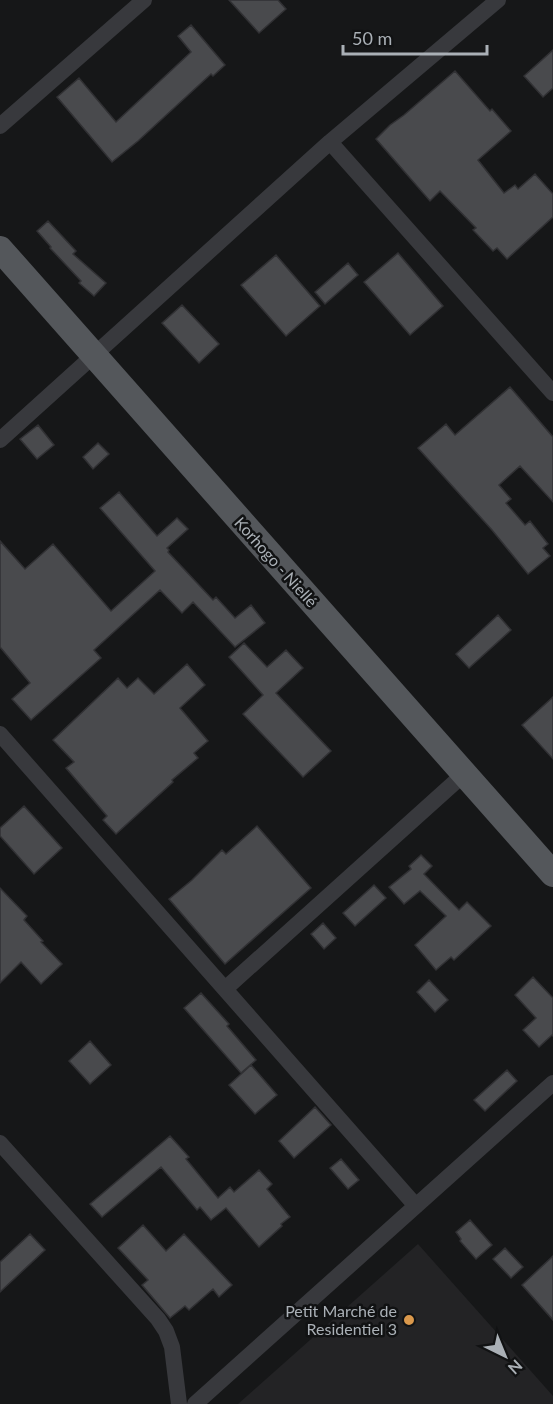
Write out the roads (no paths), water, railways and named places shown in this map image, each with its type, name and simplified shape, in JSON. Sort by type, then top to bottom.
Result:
[{"type":"main road","name":"Korhogo - Niellé","points":[[0,249],[553,874]]},
{"type":"street","points":[[0,126],[144,0]]},
{"type":"street","points":[[0,440],[330,142],[498,0]]},
{"type":"street","points":[[330,142],[553,393]]},
{"type":"street","points":[[0,734],[416,1206]]},
{"type":"street","points":[[225,989],[464,774]]},
{"type":"street","points":[[195,1404],[553,1083]]},
{"type":"street","points":[[0,1143],[158,1319],[172,1347],[179,1404]]},
{"type":"place","name":"Petit Marché de Residentiel 3","points":[[409,1320]]}]
